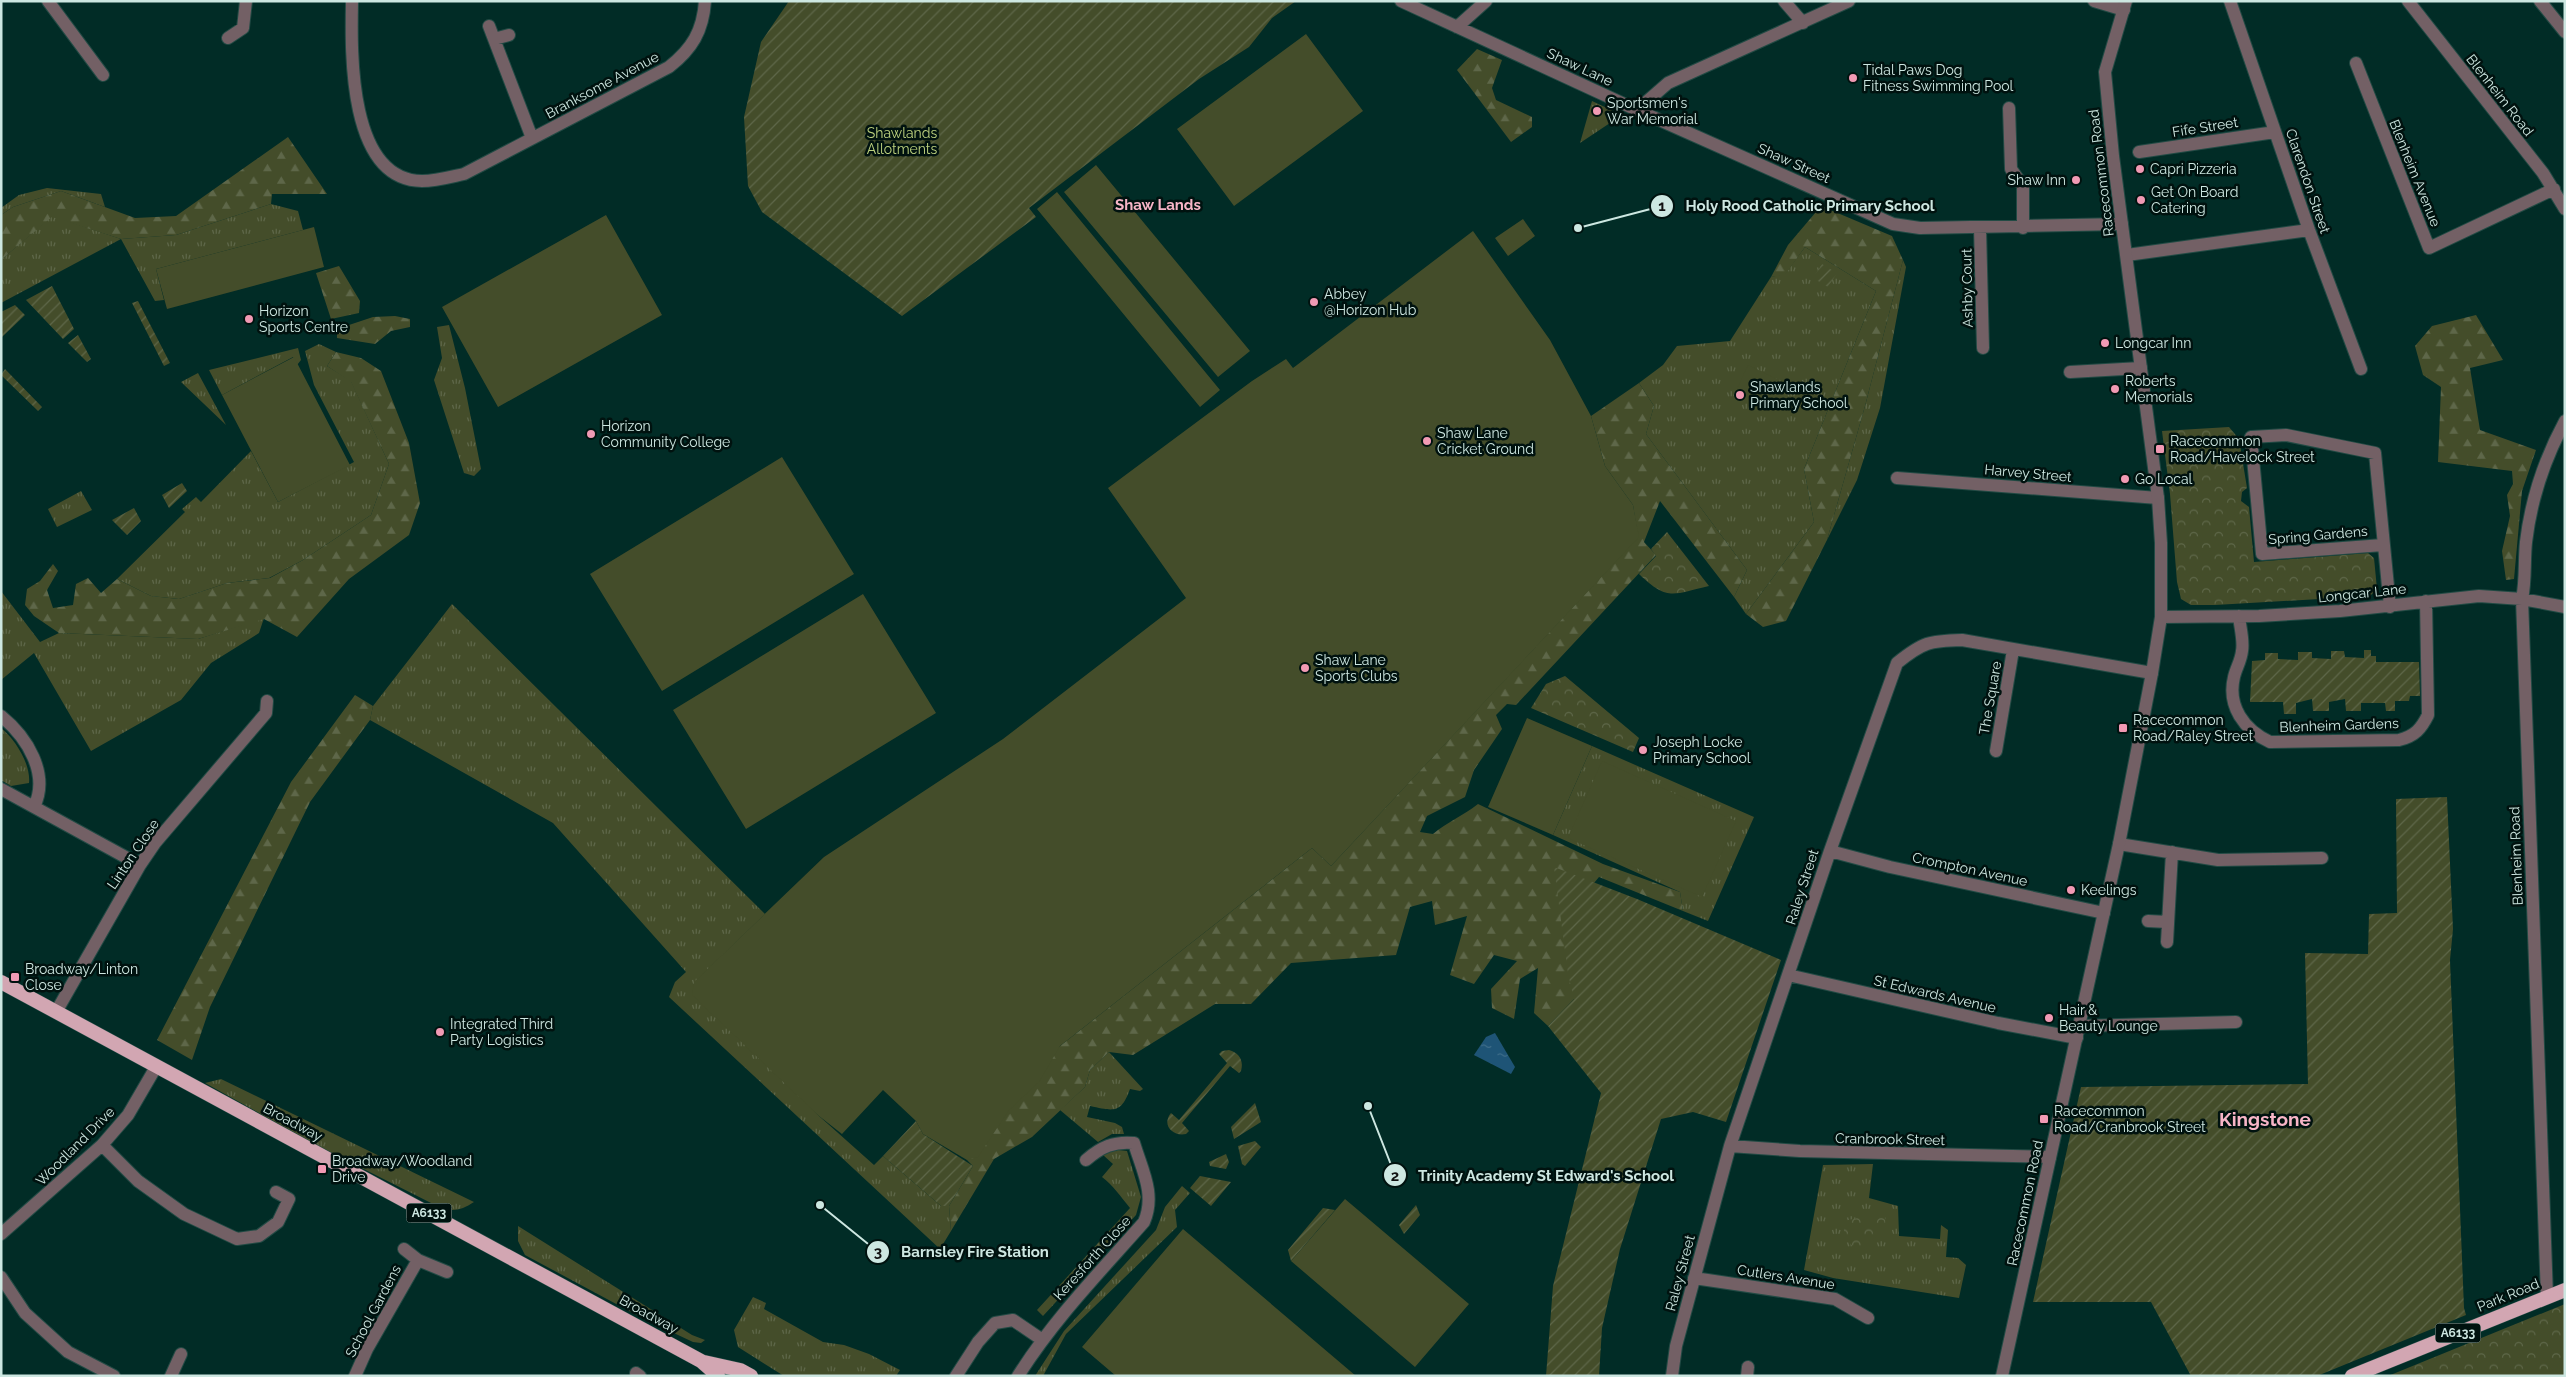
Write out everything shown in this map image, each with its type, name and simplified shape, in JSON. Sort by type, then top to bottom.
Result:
[{"type":"highway","name":"Broadway","points":[[1,982],[701,1361],[718,1376]]},
{"type":"highway","name":"Park Road","points":[[2352,1376],[2565,1290]]},
{"type":"highway","name":"Broadway","points":[[701,1361],[740,1370],[751,1376]]},
{"type":"street","points":[[48,1],[103,75]]},
{"type":"street","points":[[228,38],[243,28],[246,1]]},
{"type":"street","name":"Branksome Avenue","points":[[352,1],[354,76],[358,110],[373,151],[388,167],[403,177],[420,181],[441,180],[464,174],[669,67],[686,52],[700,33],[705,1]]},
{"type":"street","name":"Shaw Lane","points":[[1401,1],[1637,110]]},
{"type":"street","points":[[1457,27],[1486,1]]},
{"type":"street","points":[[1784,1],[1803,23]]},
{"type":"street","points":[[1637,110],[1668,83],[1849,1]]},
{"type":"street","points":[[2094,1],[2125,6]]},
{"type":"street","name":"Clarendon Street","points":[[2230,1],[2309,230],[2362,369]]},
{"type":"street","name":"Blenheim Road","points":[[2408,1],[2554,189],[2565,209]]},
{"type":"street","points":[[2540,1],[2565,32]]},
{"type":"street","name":"Racecommon Road","points":[[2002,1376],[2119,844],[2161,617],[2161,543],[2158,498],[2122,224],[2105,72],[2125,6]]},
{"type":"street","points":[[489,26],[532,138]]},
{"type":"street","points":[[494,40],[509,35]]},
{"type":"street","name":"Blenheim Avenue","points":[[2356,63],[2429,248],[2554,189]]},
{"type":"street","points":[[2010,108],[2011,169],[2023,186],[2023,228]]},
{"type":"street","name":"Shaw Street","points":[[1637,110],[1893,224],[1915,228],[2023,228],[2122,224]]},
{"type":"street","name":"Fife Street","points":[[2139,152],[2275,132]]},
{"type":"street","name":"Ashby Court","points":[[1980,228],[1983,348]]},
{"type":"street","points":[[2126,255],[2309,230]]},
{"type":"street","points":[[2070,372],[2141,368]]},
{"type":"street","name":"Blenheim Road","points":[[2547,1297],[2522,599],[2526,541],[2534,501],[2553,442],[2565,421]]},
{"type":"street","name":"Spring Gardens","points":[[2383,545],[2262,554],[2251,437],[2286,435],[2375,453],[2390,607]]},
{"type":"street","name":"Harvey Street","points":[[1897,478],[2158,498]]},
{"type":"street","name":"Longcar Lane","points":[[2161,617],[2239,616],[2390,607],[2426,601],[2479,596],[2522,599],[2565,607]]},
{"type":"street","name":"Blenheim Gardens","points":[[2239,616],[2243,650],[2232,691],[2236,708],[2243,723],[2256,736],[2270,742],[2399,740],[2412,736],[2422,728],[2428,715],[2426,601]]},
{"type":"street","name":"Raley Street","points":[[1672,1376],[1676,1346],[1730,1146],[1830,851],[1897,663],[1919,646],[1941,640],[1962,640],[2152,673]]},
{"type":"street","name":"The Square","points":[[1996,751],[2014,650]]},
{"type":"street","name":"Linton Close","points":[[56,1012],[155,842],[266,713],[267,701]]},
{"type":"street","points":[[1,716],[13,726],[32,750],[37,769],[40,795],[34,807]]},
{"type":"street","points":[[1,789],[140,865]]},
{"type":"street","points":[[2119,844],[2218,860],[2322,858]]},
{"type":"street","name":"Crompton Avenue","points":[[1830,851],[1890,867],[2104,913]]},
{"type":"street","points":[[2167,942],[2172,852]]},
{"type":"street","points":[[2148,921],[2168,922]]},
{"type":"street","name":"St Edwards Avenue","points":[[1788,975],[1989,1021],[2078,1032],[2236,1022]]},
{"type":"street","name":"Woodland Drive","points":[[1,1234],[102,1145],[128,1115],[156,1067]]},
{"type":"street","name":"Keresforth Close","points":[[1018,1376],[1042,1339],[1144,1222],[1150,1210],[1151,1198],[1134,1143],[1110,1144],[1086,1160]]},
{"type":"street","points":[[102,1145],[138,1181],[161,1198],[184,1214],[237,1239],[259,1236],[278,1222],[289,1199],[276,1192]]},
{"type":"street","name":"Cranbrook Street","points":[[1730,1146],[1800,1151],[2050,1157]]},
{"type":"street","name":"School Gardens","points":[[404,1249],[418,1260],[447,1272]]},
{"type":"street","name":"School Gardens","points":[[355,1376],[367,1349],[418,1260]]},
{"type":"street","points":[[1,1277],[25,1314],[68,1352],[114,1376]]},
{"type":"street","name":"Cutlers Avenue","points":[[1694,1278],[1835,1299],[1868,1318]]},
{"type":"street","points":[[956,1376],[978,1342],[995,1323],[1014,1320],[1042,1339]]},
{"type":"street","points":[[171,1376],[181,1354]]},
{"type":"green space","name":"Shawlands Allotments","points":[[789,1],[1296,1],[1272,18],[1249,47],[1199,79],[1029,208],[1036,217],[902,316],[762,212],[748,186],[744,117],[761,42]]},
{"type":"green space","points":[[1306,34],[1363,111],[1234,206],[1177,129]]},
{"type":"green space","points":[[1477,49],[1502,60],[1492,88],[1496,100],[1532,117],[1532,127],[1511,142],[1457,70]]},
{"type":"green space","points":[[1592,101],[1622,115],[1580,143]]},
{"type":"green space","points":[[288,137],[327,194],[272,194],[271,204],[176,235],[121,239],[52,217],[1,260],[1,215],[13,207],[61,191],[135,218],[176,216]]},
{"type":"green space","points":[[1096,165],[1250,351],[1218,377],[1064,192]]},
{"type":"green space","points":[[47,188],[101,194],[105,207],[61,191],[13,207],[1,215],[1,208],[19,195]]},
{"type":"green space","points":[[1057,192],[1220,390],[1200,407],[1037,209]]},
{"type":"green space","points":[[271,204],[298,211],[303,230],[156,269],[164,300],[155,301],[121,239],[176,235]]},
{"type":"green space","points":[[1821,206],[1892,236],[1903,260],[1865,406],[1827,540],[1786,621],[1763,627],[1746,614],[1814,522],[1804,469],[1876,291],[1805,247],[1785,275],[1771,277],[1788,245]]},
{"type":"green space","points":[[606,215],[662,315],[498,407],[442,307]]},
{"type":"green space","points":[[52,216],[121,239],[1,303],[1,260]]},
{"type":"green space","points":[[1523,219],[1535,236],[1508,256],[1495,238]]},
{"type":"green space","points":[[314,227],[324,267],[167,309],[156,269]]},
{"type":"green space","name":"Shaw Lane Sports Clubs","points":[[1473,231],[1550,340],[1591,416],[1605,466],[1633,505],[1639,537],[1331,866],[1312,848],[1060,1046],[1039,1082],[1009,1110],[978,1157],[967,1160],[923,1134],[916,1121],[883,1090],[842,1134],[819,1116],[692,995],[694,982],[824,857],[1003,739],[1186,598],[1108,488],[1252,381],[1286,359],[1293,368]]},
{"type":"green space","points":[[1805,247],[1876,291],[1804,469],[1814,522],[1746,614],[1734,597],[1747,570],[1646,434],[1654,406],[1639,383],[1663,365],[1677,346],[1730,341],[1771,277],[1785,274]]},
{"type":"green space","points":[[1903,260],[1906,267],[1880,408],[1857,480],[1827,540],[1865,406]]},
{"type":"green space","points":[[1822,264],[1837,273],[1828,287],[1813,278]]},
{"type":"green space","points":[[339,266],[360,301],[359,313],[331,319],[316,273]]},
{"type":"green space","points":[[52,286],[74,329],[63,339],[26,300]]},
{"type":"green space","points":[[138,301],[170,363],[164,366],[132,303]]},
{"type":"green space","points":[[15,305],[25,315],[1,338],[1,312]]},
{"type":"green space","points":[[2476,315],[2503,360],[2470,368],[2480,430],[2536,450],[2522,491],[2514,579],[2506,580],[2502,551],[2510,516],[2507,495],[2513,484],[2512,471],[2438,462],[2441,387],[2423,375],[2415,346],[2432,326]]},
{"type":"green space","points":[[395,316],[410,319],[410,327],[391,331],[375,344],[337,338],[337,329],[373,317]]},
{"type":"green space","points":[[449,325],[465,388],[481,469],[474,476],[464,473],[434,380],[442,358],[437,327]]},
{"type":"green space","points":[[78,335],[91,359],[87,362],[68,343]]},
{"type":"green space","points":[[319,344],[336,352],[327,366],[351,381],[389,464],[371,515],[303,560],[269,578],[227,583],[179,599],[151,596],[117,579],[185,512],[182,509],[196,497],[201,502],[251,451],[278,502],[354,462],[314,385],[305,351]]},
{"type":"green space","points":[[298,348],[301,360],[297,365],[293,357],[222,395],[209,370]]},
{"type":"green space","points":[[336,352],[361,358],[381,371],[409,443],[420,503],[409,535],[349,579],[297,637],[264,619],[198,639],[59,633],[34,616],[25,605],[27,589],[40,581],[53,564],[58,571],[47,590],[53,608],[73,605],[76,584],[88,578],[101,593],[117,579],[151,596],[179,599],[227,583],[270,578],[303,560],[371,515],[389,464],[351,382],[327,366]]},
{"type":"green space","points":[[294,357],[350,465],[278,502],[222,395]]},
{"type":"green space","points":[[1748,365],[1789,385],[1777,408],[1737,389]]},
{"type":"green space","points":[[5,369],[42,407],[38,411],[1,375]]},
{"type":"green space","points":[[198,373],[226,425],[181,382]]},
{"type":"green space","points":[[1639,383],[1654,406],[1646,434],[1747,570],[1734,597],[1660,501],[1644,542],[1656,555],[1516,705],[1507,704],[1496,715],[1502,729],[1474,770],[1465,797],[1427,816],[1420,832],[1433,834],[1478,804],[1603,864],[1680,892],[1683,911],[1599,877],[1594,883],[1574,999],[1548,1026],[1534,1013],[1538,968],[1520,979],[1514,1019],[1492,1008],[1491,989],[1517,961],[1494,955],[1474,984],[1450,975],[1467,916],[1435,925],[1432,901],[1410,907],[1396,955],[1291,963],[1251,1004],[1215,1004],[1133,1055],[1109,1052],[1090,1070],[1085,1087],[1032,1137],[994,1159],[951,1231],[949,1206],[973,1166],[967,1160],[965,1138],[1060,1046],[1312,848],[1331,866],[1638,537],[1633,505],[1605,466],[1591,416]]},
{"type":"green space","points":[[2229,427],[2239,439],[2247,488],[2242,492],[2241,501],[2249,507],[2254,562],[2368,553],[2374,558],[2377,589],[2370,596],[2215,605],[2191,605],[2181,599],[2177,582],[2170,494],[2162,431]]},
{"type":"green space","points":[[782,457],[854,574],[662,691],[590,574]]},
{"type":"green space","points":[[182,483],[187,491],[169,508],[162,495]]},
{"type":"green space","points":[[81,491],[92,510],[57,527],[48,509]]},
{"type":"green space","points":[[134,508],[141,521],[127,535],[112,520]]},
{"type":"green space","points":[[1667,532],[1709,586],[1671,594],[1657,589],[1639,574],[1656,556],[1651,549]]},
{"type":"green space","points":[[1,591],[40,642],[59,633],[198,639],[264,618],[259,633],[211,663],[181,700],[91,751],[34,653],[1,680]]},
{"type":"green space","points":[[863,594],[936,713],[746,829],[673,710]]},
{"type":"green space","points":[[452,604],[765,914],[695,982],[819,1116],[874,1165],[883,1156],[941,1206],[949,1206],[951,1231],[940,1249],[669,997],[675,982],[686,972],[553,823],[370,720],[373,706]]},
{"type":"green space","points":[[2364,650],[2371,650],[2371,656],[2376,656],[2376,662],[2419,662],[2420,696],[2410,696],[2409,701],[2395,701],[2395,711],[2386,711],[2385,703],[2361,703],[2361,711],[2346,711],[2345,699],[2329,702],[2329,711],[2313,711],[2312,699],[2296,703],[2296,714],[2284,714],[2283,702],[2250,702],[2252,661],[2265,660],[2265,653],[2278,653],[2278,659],[2298,660],[2298,652],[2312,652],[2312,658],[2331,659],[2331,651],[2344,651],[2345,657],[2364,658]]},
{"type":"green space","points":[[1565,676],[1639,738],[1633,752],[1531,708],[1546,684]]},
{"type":"green space","points":[[355,695],[373,706],[370,720],[310,802],[210,1007],[192,1060],[157,1040],[291,782]]},
{"type":"green space","points":[[1527,718],[1592,746],[1553,835],[1488,807]]},
{"type":"green space","points":[[1,728],[12,739],[21,753],[28,768],[29,783],[11,786],[1,780]]},
{"type":"green space","points":[[1592,746],[1754,817],[1708,921],[1683,911],[1680,892],[1553,835]]},
{"type":"green space","points":[[1602,761],[1736,821],[1702,897],[1568,838]]},
{"type":"green space","points":[[2447,797],[2453,929],[2450,960],[2464,1308],[2466,1315],[2317,1376],[2191,1376],[2151,1302],[2033,1302],[2081,1087],[2308,1084],[2305,953],[2368,954],[2369,914],[2397,913],[2396,799]]},
{"type":"green space","points":[[1554,867],[1637,899],[1781,960],[1726,1122],[1693,1112],[1661,1119],[1620,1249],[1602,1328],[1599,1376],[1546,1376],[1553,1286],[1601,1093],[1548,1026],[1574,999],[1568,974]]},
{"type":"green space","points":[[1229,1050],[1236,1053],[1240,1058],[1242,1064],[1241,1071],[1239,1073],[1230,1066],[1182,1123],[1189,1131],[1186,1134],[1173,1132],[1168,1126],[1168,1117],[1171,1113],[1179,1120],[1227,1063],[1219,1054],[1222,1051]]},
{"type":"green space","points":[[1109,1052],[1143,1089],[1140,1091],[1130,1089],[1123,1103],[1116,1109],[1090,1106],[1087,1117],[1115,1123],[1122,1127],[1124,1134],[1112,1134],[1098,1142],[1060,1110],[1085,1087],[1090,1070]]},
{"type":"green space","points":[[221,1079],[474,1202],[458,1210],[441,1208],[324,1149],[205,1083]]},
{"type":"green space","points":[[1255,1103],[1261,1122],[1234,1139],[1231,1127]]},
{"type":"green space","points":[[916,1121],[923,1134],[973,1166],[949,1206],[941,1206],[883,1156]]},
{"type":"green space","points":[[1255,1141],[1261,1147],[1245,1166],[1242,1164],[1238,1146]]},
{"type":"green space","points":[[1110,1149],[1127,1151],[1141,1197],[1136,1215],[1043,1316],[1037,1310],[1130,1208],[1102,1177],[1113,1164],[1103,1155]]},
{"type":"green space","points":[[1226,1154],[1229,1162],[1226,1169],[1210,1166],[1209,1162]]},
{"type":"green space","points":[[1873,1164],[1869,1198],[1898,1206],[1899,1236],[1940,1239],[1941,1225],[1948,1230],[1946,1257],[1958,1258],[1966,1265],[1959,1298],[1833,1278],[1804,1270],[1823,1165]]},
{"type":"green space","points":[[1200,1176],[1231,1182],[1211,1206],[1190,1188]]},
{"type":"green space","points":[[1182,1186],[1190,1193],[1175,1210],[1177,1227],[1066,1334],[1043,1376],[1035,1376],[1064,1331],[1156,1230],[1165,1207]]},
{"type":"green space","points":[[1345,1199],[1469,1304],[1415,1367],[1291,1261]]},
{"type":"green space","points":[[1416,1205],[1420,1215],[1404,1234],[1399,1225]]},
{"type":"green space","points":[[1323,1208],[1335,1210],[1291,1261],[1288,1250]]},
{"type":"green space","points":[[1884,1212],[1885,1229],[1881,1237],[1868,1249],[1853,1247],[1844,1235],[1844,1221]]},
{"type":"green space","points":[[518,1226],[692,1335],[705,1340],[701,1343],[693,1342],[646,1320],[525,1255],[518,1241]]},
{"type":"green space","points":[[1183,1229],[1356,1376],[1116,1376],[1082,1347]]},
{"type":"green space","points":[[753,1297],[766,1303],[764,1309],[823,1342],[844,1345],[869,1354],[900,1370],[896,1376],[784,1376],[738,1347],[734,1330]]},
{"type":"green space","points":[[2565,1304],[2565,1376],[2388,1376]]},
{"type":"water","points":[[1495,1033],[1515,1067],[1511,1074],[1474,1055],[1486,1037]]},
{"type":"place","name":"Tidal Paws Dog Fitness Swimming Pool","points":[[1853,78]]},
{"type":"place","name":"Sportsmen's War Memorial","points":[[1597,111]]},
{"type":"place","name":"Capri Pizzeria","points":[[2140,169]]},
{"type":"place","name":"Shaw Inn","points":[[2076,180]]},
{"type":"place","name":"Get On Board Catering","points":[[2141,200]]},
{"type":"place","name":"Holy Rood Catholic Primary School","points":[[1578,228]]},
{"type":"place","name":"Abbey @Horizon Hub","points":[[1314,302]]},
{"type":"place","name":"Horizon Sports Centre","points":[[249,319]]},
{"type":"place","name":"Longcar Inn","points":[[2105,343]]},
{"type":"place","name":"Roberts Memorials","points":[[2115,389]]},
{"type":"place","name":"Shawlands Primary School","points":[[1740,395]]},
{"type":"place","name":"Horizon Community College","points":[[591,434]]},
{"type":"place","name":"Shaw Lane Cricket Ground","points":[[1427,441]]},
{"type":"place","name":"Racecommon Road/Havelock Street","points":[[2160,449]]},
{"type":"place","name":"Go Local","points":[[2125,479]]},
{"type":"place","name":"Shaw Lane Sports Clubs","points":[[1305,668]]},
{"type":"place","name":"Racecommon Road/Raley Street","points":[[2123,728]]},
{"type":"place","name":"Joseph Locke Primary School","points":[[1643,750]]},
{"type":"place","name":"Keelings","points":[[2071,890]]},
{"type":"place","name":"Broadway/Linton Close","points":[[15,977]]},
{"type":"place","name":"Hair & Beauty Lounge","points":[[2049,1018]]},
{"type":"place","name":"Integrated Third Party Logistics","points":[[440,1032]]},
{"type":"place","name":"Trinity Academy St Edward's School","points":[[1368,1106]]},
{"type":"place","name":"Racecommon Road/Cranbrook Street","points":[[2044,1119]]},
{"type":"place","name":"Broadway/Woodland Drive","points":[[322,1169]]},
{"type":"place","name":"Barnsley Fire Station","points":[[820,1205]]},
{"type":"district","name":"Shaw Lands","points":[[1158,205]]},
{"type":"district","name":"Kingstone","points":[[2265,1119]]}]
